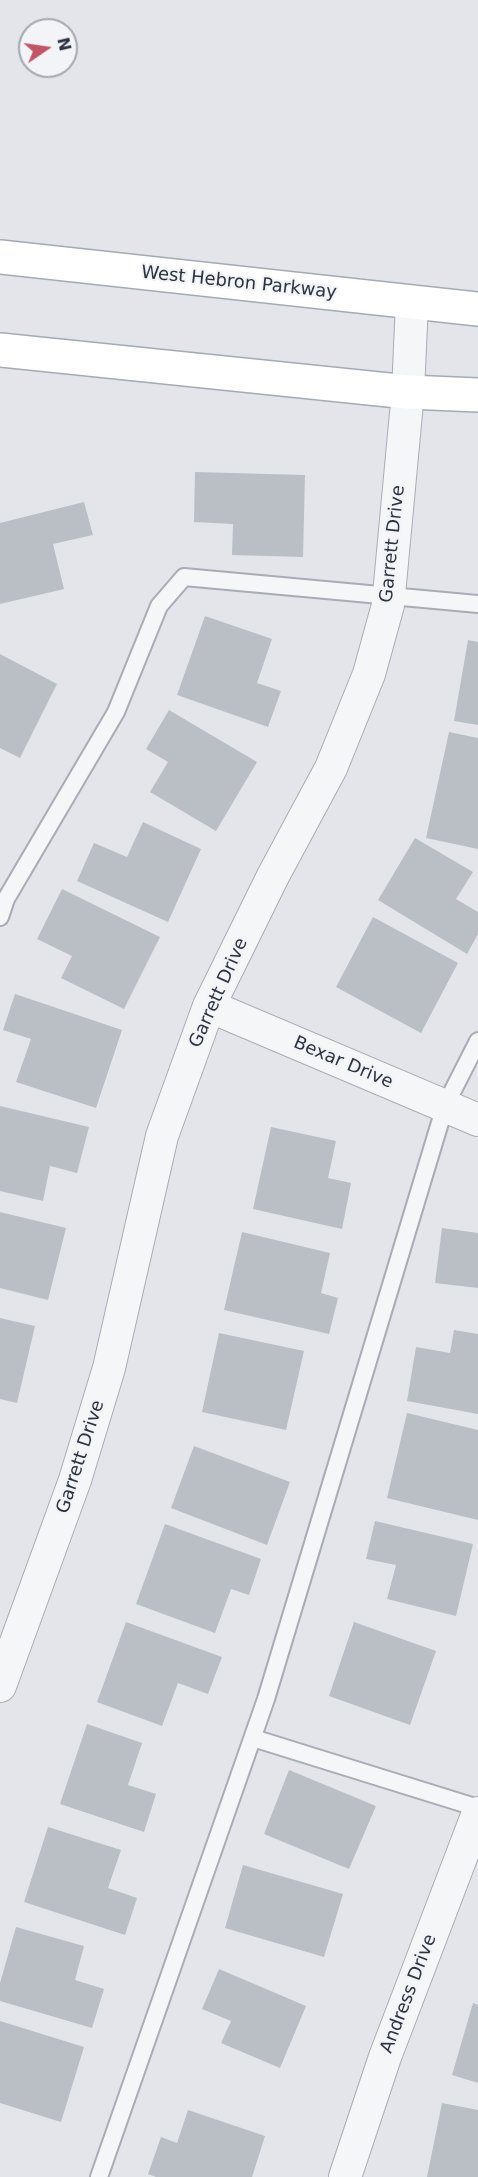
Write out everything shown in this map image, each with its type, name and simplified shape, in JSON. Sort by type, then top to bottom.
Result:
[{"type":"main road","name":"West Hebron Parkway","points":[[0,257],[478,309]]},
{"type":"main road","points":[[0,350],[408,392],[478,395]]},
{"type":"street","name":"Garrett Drive","points":[[0,1686],[75,1480],[109,1368],[162,1136],[209,1006],[273,876],[331,768],[369,674],[388,605],[408,392],[412,302]]},
{"type":"street","name":"Bexar Drive","points":[[209,1006],[478,1120]]},
{"type":"street","name":"Andress Drive","points":[[345,2177],[385,2057],[478,1813]]},
{"type":"lane","points":[[0,917],[6,899],[116,712],[159,606],[184,577],[478,604]]},
{"type":"lane","points":[[99,2177],[266,1699],[445,1106],[478,1041]]},
{"type":"lane","points":[[253,1738],[478,1808]]},
{"type":"building","points":[[195,472],[305,475],[303,557],[232,555],[233,524],[194,522]]},
{"type":"building","points":[[84,502],[93,535],[53,544],[64,589],[0,604],[0,523]]},
{"type":"building","points":[[205,616],[272,639],[257,683],[281,691],[268,727],[177,695]]},
{"type":"building","points":[[468,640],[478,642],[478,725],[454,721]]},
{"type":"building","points":[[0,654],[57,684],[20,758],[0,748]]},
{"type":"building","points":[[169,710],[257,762],[216,831],[150,792],[168,762],[146,749]]},
{"type":"building","points":[[449,732],[478,738],[478,849],[426,838]]},
{"type":"building","points":[[143,822],[201,849],[168,922],[77,881],[94,843],[127,857]]},
{"type":"building","points":[[415,838],[473,872],[456,899],[478,912],[478,934],[467,954],[378,900]]},
{"type":"building","points":[[62,889],[160,937],[124,1009],[61,978],[72,956],[37,939]]},
{"type":"building","points":[[373,917],[458,963],[421,1033],[336,987]]},
{"type":"building","points":[[15,994],[122,1030],[96,1108],[16,1082],[31,1039],[3,1030]]},
{"type":"building","points":[[0,1106],[89,1127],[77,1173],[50,1166],[43,1201],[0,1191]]},
{"type":"building","points":[[271,1127],[336,1141],[328,1178],[351,1183],[342,1229],[253,1209]]},
{"type":"building","points":[[0,1212],[66,1228],[48,1300],[0,1288]]},
{"type":"building","points":[[442,1228],[478,1233],[478,1288],[435,1283]]},
{"type":"building","points":[[242,1232],[330,1253],[321,1293],[338,1298],[329,1334],[224,1310]]},
{"type":"building","points":[[0,1318],[35,1326],[17,1403],[0,1399]]},
{"type":"building","points":[[454,1330],[478,1334],[478,1414],[407,1401],[416,1347],[450,1353]]},
{"type":"building","points":[[219,1333],[304,1351],[286,1430],[202,1412]]},
{"type":"building","points":[[407,1413],[478,1430],[478,1520],[387,1498]]},
{"type":"building","points":[[194,1446],[290,1482],[267,1545],[171,1508]]},
{"type":"building","points":[[375,1521],[473,1544],[456,1616],[387,1599],[396,1565],[366,1559]]},
{"type":"building","points":[[165,1524],[261,1559],[249,1595],[231,1589],[215,1633],[136,1604]]},
{"type":"building","points":[[126,1622],[222,1657],[208,1694],[178,1683],[162,1726],[97,1702]]},
{"type":"building","points":[[354,1622],[436,1651],[410,1725],[329,1696]]},
{"type":"building","points":[[87,1724],[142,1743],[128,1785],[156,1794],[144,1832],[60,1804]]},
{"type":"building","points":[[289,1770],[376,1806],[349,1869],[264,1834]]},
{"type":"building","points":[[48,1827],[121,1850],[108,1888],[137,1898],[125,1935],[24,1902]]},
{"type":"building","points":[[243,1865],[343,1894],[324,1957],[225,1928]]},
{"type":"building","points":[[16,1927],[84,1946],[75,1980],[104,1989],[92,2028],[0,2001],[0,1983]]},
{"type":"building","points":[[219,1969],[306,2006],[280,2068],[221,2043],[231,2021],[202,2009]]},
{"type":"building","points":[[473,2003],[478,2005],[478,2083],[452,2075]]},
{"type":"building","points":[[0,2021],[84,2047],[61,2122],[0,2103]]},
{"type":"building","points":[[442,2103],[478,2110],[478,2177],[427,2177]]},
{"type":"building","points":[[188,2110],[265,2136],[252,2177],[156,2177],[148,2174],[161,2137],[177,2143]]}]
